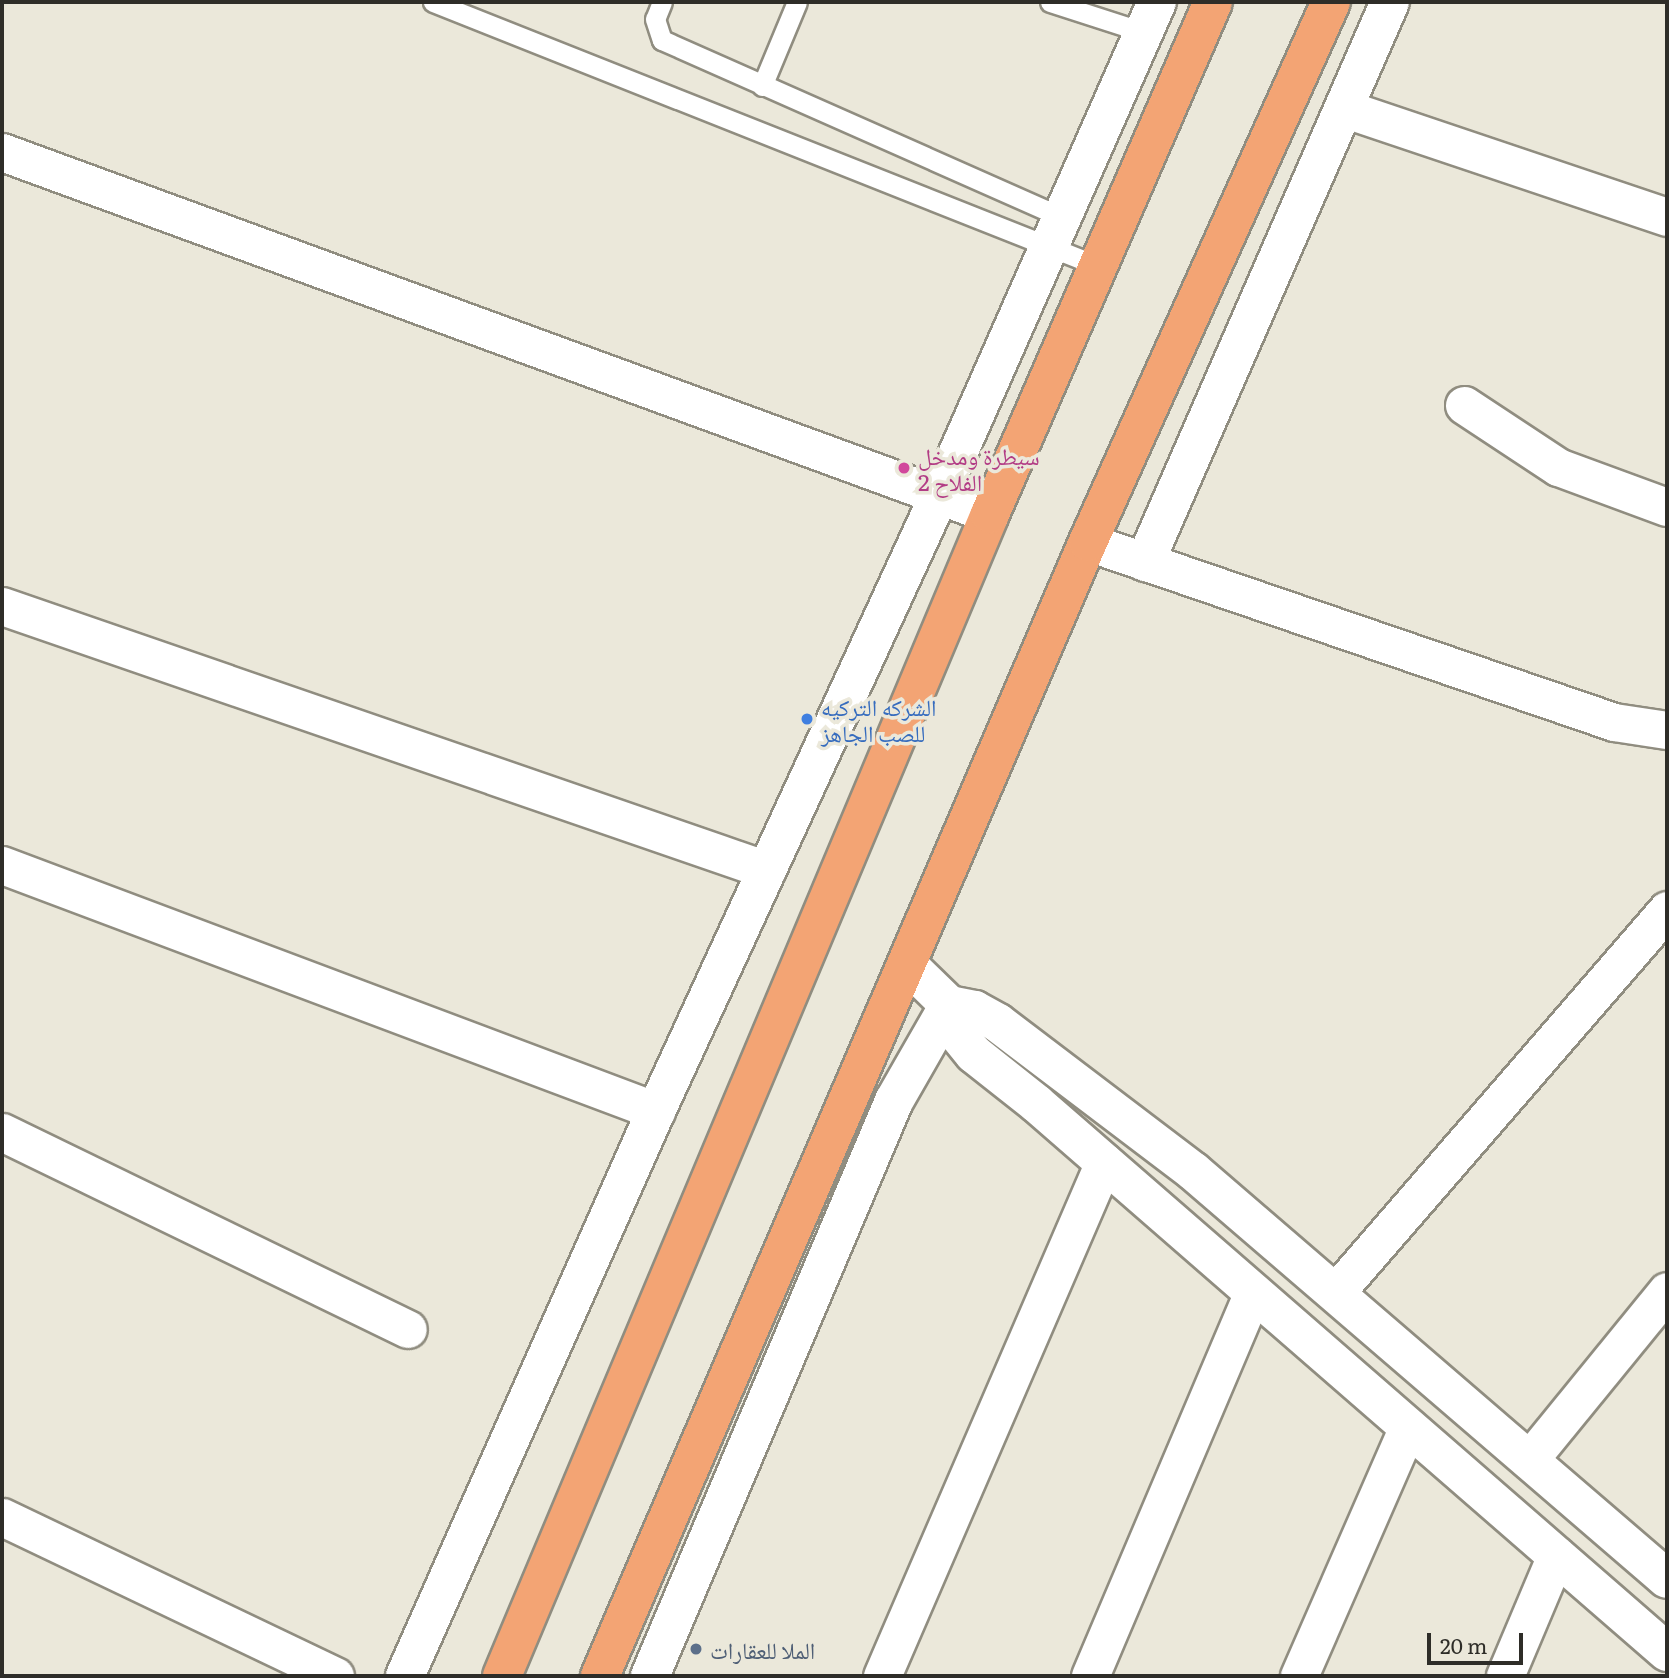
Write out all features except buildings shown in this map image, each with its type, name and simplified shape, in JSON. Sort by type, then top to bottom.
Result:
[{"type":"highway","points":[[600,1676],[1088,542],[1331,2]]},
{"type":"highway","points":[[502,1676],[990,514],[1098,266],[1204,4]]},
{"type":"street","points":[[1145,562],[1390,2]]},
{"type":"street","points":[[405,1676],[656,1111],[939,496],[1151,17]]},
{"type":"street","points":[[1343,108],[1667,216]]},
{"type":"street","points":[[2,152],[990,514]]},
{"type":"street","points":[[1464,405],[1558,467],[1667,507]]},
{"type":"street","points":[[1088,542],[1614,722],[1667,730]]},
{"type":"street","points":[[2,607],[767,870]]},
{"type":"street","points":[[2,864],[656,1111]]},
{"type":"street","points":[[1335,1293],[1667,910]]},
{"type":"street","points":[[907,964],[949,1006],[964,1045],[1104,1162],[1667,1652]]},
{"type":"street","points":[[949,1006],[987,1016],[1192,1171],[1667,1579]]},
{"type":"street","points":[[650,1676],[894,1101],[949,1006]]},
{"type":"street","points":[[2,1132],[408,1329]]},
{"type":"street","points":[[882,1676],[1104,1162]]},
{"type":"street","points":[[1090,1676],[1253,1292]]},
{"type":"street","points":[[1529,1460],[1667,1292]]},
{"type":"street","points":[[1299,1676],[1408,1427]]},
{"type":"street","points":[[2,1517],[335,1676]]},
{"type":"street","points":[[1506,1676],[1556,1555]]},
{"type":"lane","points":[[433,2],[828,155],[1054,232]]},
{"type":"lane","points":[[662,2],[655,19],[662,40],[762,86],[1054,232],[1098,266]]},
{"type":"lane","points":[[762,86],[797,2]]},
{"type":"lane","points":[[1050,2],[1151,17]]},
{"type":"place","name":"سيطرة ومدخل الفلاح 2","points":[[904,468]]},
{"type":"place","name":"الشركه التركيه للصب الجاهز","points":[[807,719]]},
{"type":"place","name":"الملا للعقارات","points":[[696,1649]]}]
